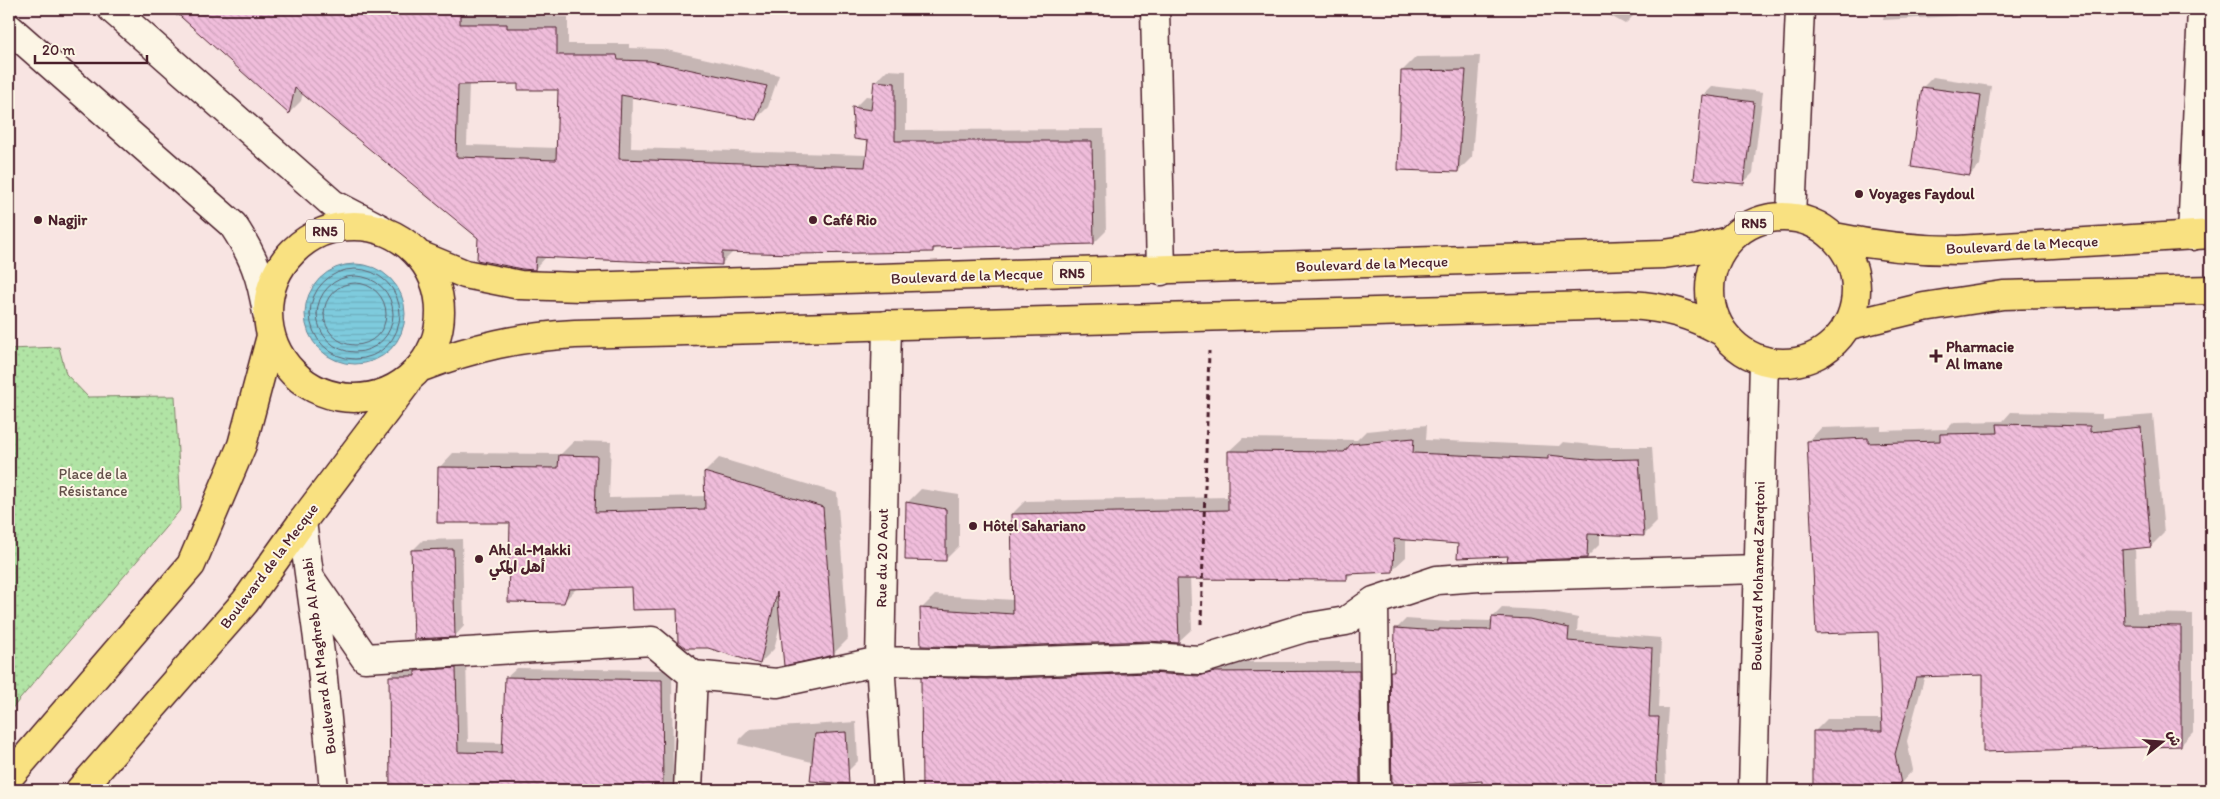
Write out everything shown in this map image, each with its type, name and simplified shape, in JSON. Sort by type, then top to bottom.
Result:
[{"type":"main road","name":"RN5","points":[[1792,217],[1814,224],[1834,238],[1848,257],[1855,280],[1855,304],[1846,326],[1831,345],[1811,358],[1788,363],[1764,361],[1741,350],[1723,332],[1712,310],[1710,285],[1715,262],[1728,241],[1746,226],[1761,220],[1792,217]]},
{"type":"main road","name":"RN5","points":[[9,777],[191,565],[242,445],[269,324],[270,290],[279,268],[300,245],[313,235],[334,227],[358,225],[380,229],[402,239],[420,254],[433,275],[440,298],[441,322],[434,346],[415,373]]},
{"type":"main road","name":"Boulevard de la Mecque","points":[[1834,238],[1876,246],[1918,250],[1958,250],[2201,235]]},
{"type":"main road","name":"Boulevard de la Mecque","points":[[420,254],[465,274],[520,285],[580,287],[1664,254],[1698,249],[1728,241]]},
{"type":"main road","points":[[1846,326],[1924,307],[2003,295],[2211,290]]},
{"type":"main road","name":"RN5","points":[[269,324],[283,362],[303,382],[328,395],[356,399],[384,394],[415,373],[496,343],[536,336],[1629,305],[1658,307],[1686,314],[1723,332]]},
{"type":"main road","name":"Boulevard de la Mecque","points":[[80,790],[245,602],[302,522],[415,373]]},
{"type":"street","points":[[112,9],[333,204],[380,229]]},
{"type":"street","points":[[1155,9],[1161,270]]},
{"type":"street","points":[[1792,217],[1800,9]]},
{"type":"street","points":[[2201,235],[2202,9]]},
{"type":"street","points":[[9,28],[233,225],[250,251],[261,280],[269,324]]},
{"type":"street","name":"Rue du 20 Aout","points":[[887,325],[880,661],[888,790]]},
{"type":"street","name":"Boulevard Mohamed Zarqtoni","points":[[1753,790],[1764,361]]},
{"type":"street","name":"Boulevard Al Maghreb Al Arabi","points":[[302,522],[328,724],[334,790]]},
{"type":"street","points":[[310,578],[365,658],[652,642],[693,675],[777,683],[880,661],[986,663],[1149,657],[1200,660],[1304,628],[1346,621],[1374,601],[1437,580],[1454,578],[1759,569]]},
{"type":"street","points":[[1374,601],[1376,790]]},
{"type":"street","points":[[688,790],[693,675]]},
{"type":"path","points":[[1200,660],[1210,316]]},
{"type":"green space","name":"Place de la Résistance","points":[[59,347],[66,374],[88,397],[175,396],[181,509],[9,712],[9,349]]},
{"type":"water","points":[[355,264],[374,268],[390,279],[401,295],[405,314],[401,333],[390,349],[374,360],[355,364],[336,360],[320,349],[309,333],[305,314],[309,295],[320,279],[336,268]]},
{"type":"building","points":[[172,9],[460,9],[460,24],[507,24],[507,28],[557,28],[557,55],[617,55],[618,60],[650,61],[767,86],[756,120],[621,95],[619,159],[865,167],[868,141],[854,139],[852,107],[871,110],[874,81],[895,83],[895,141],[1092,141],[1094,244],[933,248],[933,252],[797,254],[722,252],[722,265],[536,257],[535,270],[522,269],[477,260],[478,238],[295,88],[289,114]],"holes":[[[518,84],[518,90],[558,90],[556,160],[456,157],[458,85]]]},
{"type":"building","points":[[1466,70],[1458,172],[1398,170],[1401,71]]},
{"type":"building","points":[[1922,87],[1981,95],[1970,176],[1911,167]]},
{"type":"building","points":[[1702,95],[1754,102],[1744,184],[1694,179]]},
{"type":"building","points":[[1997,424],[2090,426],[2090,432],[2141,427],[2151,547],[2122,550],[2125,625],[2181,626],[2181,746],[1983,752],[1983,675],[1916,677],[1895,754],[1901,784],[1813,785],[1813,731],[1882,731],[1878,632],[1816,634],[1807,441],[1868,438],[1868,443],[1940,441],[1940,434],[1998,433]]},
{"type":"building","points":[[1414,438],[1413,453],[1548,459],[1548,455],[1597,460],[1639,459],[1644,536],[1588,534],[1587,558],[1507,561],[1508,556],[1457,558],[1458,544],[1394,539],[1393,572],[1347,574],[1347,580],[1177,579],[1179,643],[1148,641],[986,647],[921,646],[920,608],[1013,614],[1011,514],[1228,510],[1228,451],[1344,452],[1351,444]]},
{"type":"building","points":[[559,455],[597,456],[595,512],[705,509],[704,472],[823,507],[834,655],[784,666],[777,592],[760,664],[708,648],[686,648],[678,642],[677,609],[632,610],[631,587],[569,589],[564,603],[508,602],[510,523],[437,523],[438,467],[558,468]]},
{"type":"building","points":[[906,502],[946,509],[946,561],[905,560]]},
{"type":"building","points":[[453,549],[455,637],[414,639],[411,550]]},
{"type":"building","points":[[1492,617],[1529,619],[1569,628],[1568,641],[1652,648],[1649,717],[1659,717],[1656,759],[1657,790],[1482,786],[1482,781],[1392,788],[1390,671],[1394,671],[1395,628],[1439,631],[1439,629],[1491,630]]},
{"type":"building","points":[[456,668],[458,752],[502,753],[505,677],[662,680],[663,790],[390,790],[389,676],[415,676],[415,671]]},
{"type":"building","points":[[1359,671],[1360,790],[922,790],[921,677],[987,679],[1149,673],[1199,676],[1215,672]]},
{"type":"building","points":[[846,732],[849,784],[810,781],[815,734]]},
{"type":"place","name":"Voyages Faydoul","points":[[1859,194]]},
{"type":"place","name":"Nagjir","points":[[38,220]]},
{"type":"place","name":"Café Rio","points":[[813,220]]},
{"type":"place","name":"Pharmacie Al Imane","points":[[1936,356]]},
{"type":"place","name":"Hôtel Sahariano","points":[[973,526]]},
{"type":"place","name":"Ahl al-Makki أهل المكي","points":[[479,559]]}]
